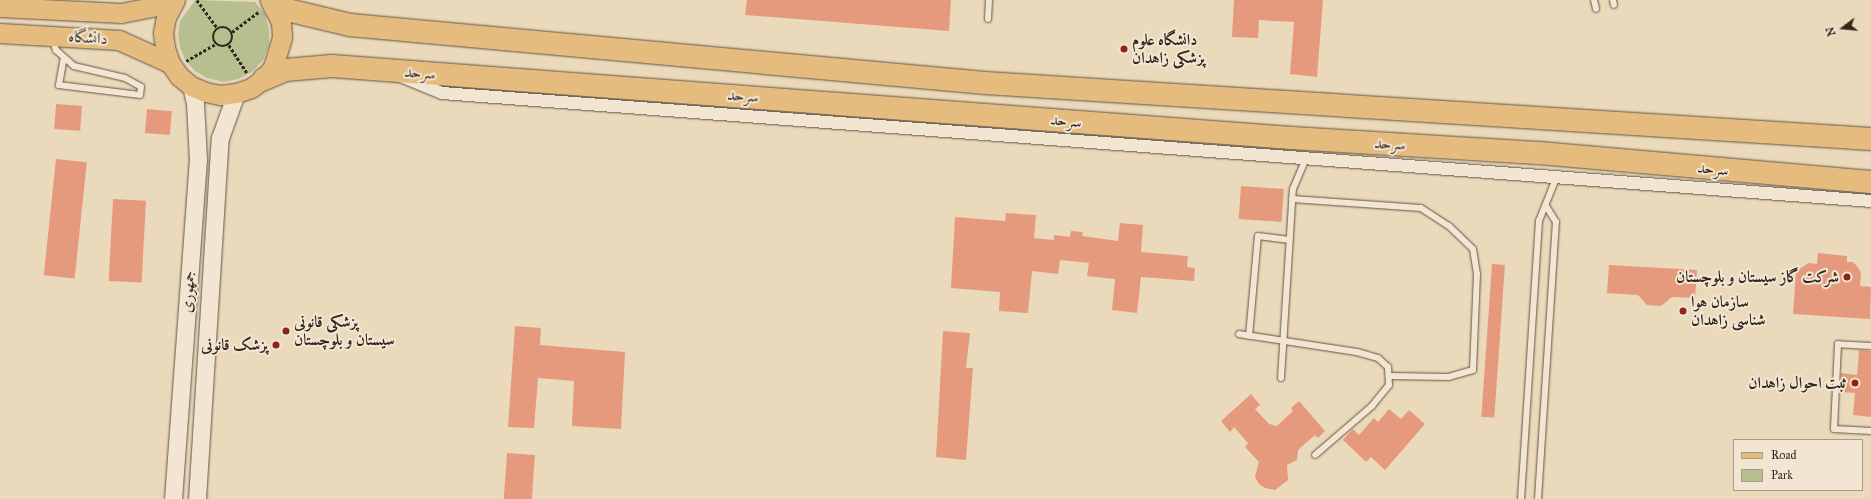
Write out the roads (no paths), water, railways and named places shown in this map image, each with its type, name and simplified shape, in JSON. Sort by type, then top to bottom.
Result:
[{"type":"highway","name":"سرحد","points":[[269,6],[350,25],[985,83],[1871,139]]},
{"type":"highway","name":"سرحد","points":[[259,82],[285,70],[306,67],[332,66],[1291,138],[1540,153],[1871,182]]},
{"type":"main road","name":"دانشگاه","points":[[0,6],[121,13],[174,2]]},
{"type":"main road","points":[[174,2],[163,33],[165,48],[173,66],[191,86],[206,92],[221,95],[236,93],[259,82],[273,67],[282,37],[281,22],[269,6]]},
{"type":"main road","name":"دانشگاه","points":[[0,33],[119,40],[173,66]]},
{"type":"main road","name":"جمهوری","points":[[173,499],[198,160],[195,103],[191,86]]},
{"type":"main road","name":"جمهوری","points":[[197,499],[220,138],[236,93]]},
{"type":"street","points":[[386,70],[442,92],[1871,201]]},
{"type":"lane","points":[[988,19],[989,0]]},
{"type":"lane","points":[[1594,0],[1596,10]]},
{"type":"lane","points":[[52,36],[56,50],[64,57],[74,66],[125,78],[141,87],[140,95],[59,85],[64,57]]},
{"type":"lane","points":[[1281,378],[1293,189],[1306,158]]},
{"type":"lane","points":[[1521,499],[1539,221],[1557,176]]},
{"type":"lane","points":[[1292,199],[1421,208],[1449,226],[1473,250],[1477,274],[1473,370],[1449,377],[1388,376]]},
{"type":"lane","points":[[1538,499],[1556,222],[1546,206]]},
{"type":"lane","points":[[1249,336],[1258,236],[1290,240]]},
{"type":"lane","points":[[1239,334],[1283,342],[1358,352],[1378,358],[1388,367],[1389,385],[1372,406],[1315,455]]},
{"type":"lane","points":[[1871,346],[1838,344],[1834,429],[1871,431]]},
{"type":"place","name":"دانشگاه علوم پزشکی زاهدان","points":[[1124,49]]},
{"type":"place","name":"شرکت گاز سیستان و بلوچستان","points":[[1847,277]]},
{"type":"place","name":"سازمان هوا شناسی زاهدان","points":[[1683,311]]},
{"type":"place","name":"پزشکی قانونی سیستان و بلوچستان","points":[[286,331]]},
{"type":"place","name":"پزشک قانونی","points":[[276,345]]},
{"type":"place","name":"ثبت احوال زاهدان","points":[[1855,383]]}]
